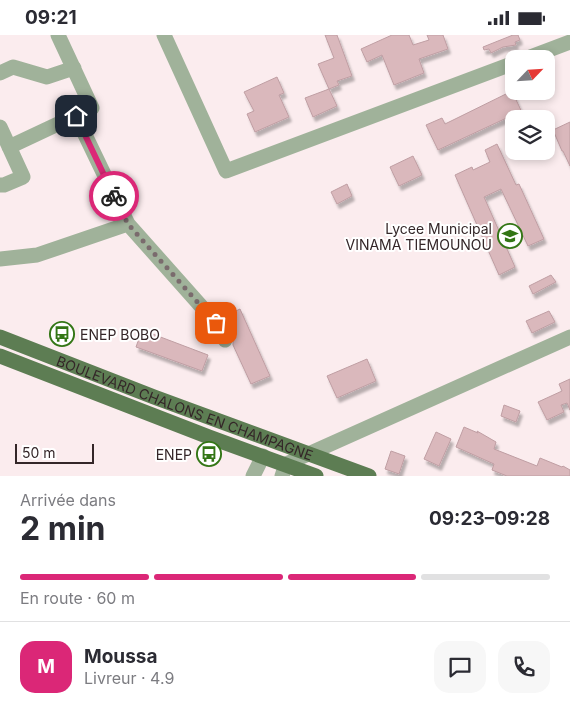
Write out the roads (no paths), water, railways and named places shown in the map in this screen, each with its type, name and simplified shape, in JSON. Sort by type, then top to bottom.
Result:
[{"type":"main road","name":"BOULEVARD CHALONS EN CHAMPAGNE","points":[[0,337],[154,397],[369,476]]},
{"type":"main road","name":"BOULEVARD CHALONS EN CHAMPAGNE","points":[[0,356],[263,456],[284,470],[316,476]]},
{"type":"street","points":[[9,147],[92,108],[58,35]]},
{"type":"street","points":[[164,35],[226,171],[505,66]]},
{"type":"street","points":[[549,50],[570,42]]},
{"type":"street","points":[[0,73],[13,67],[48,77],[74,68]]},
{"type":"street","points":[[76,116],[128,224],[216,323],[225,340]]},
{"type":"street","points":[[0,127],[23,177],[0,185]]},
{"type":"street","points":[[0,259],[37,255],[128,224]]},
{"type":"street","points":[[284,470],[312,454],[570,337]]},
{"type":"street","points":[[253,476],[263,456]]},
{"type":"place","name":"Lycee Municipal VINAMA TIEMOUNOU","points":[[510,236]]},
{"type":"place","name":"ENEP BOBO","points":[[62,334]]},
{"type":"place","name":"ENEP","points":[[209,454]]}]
